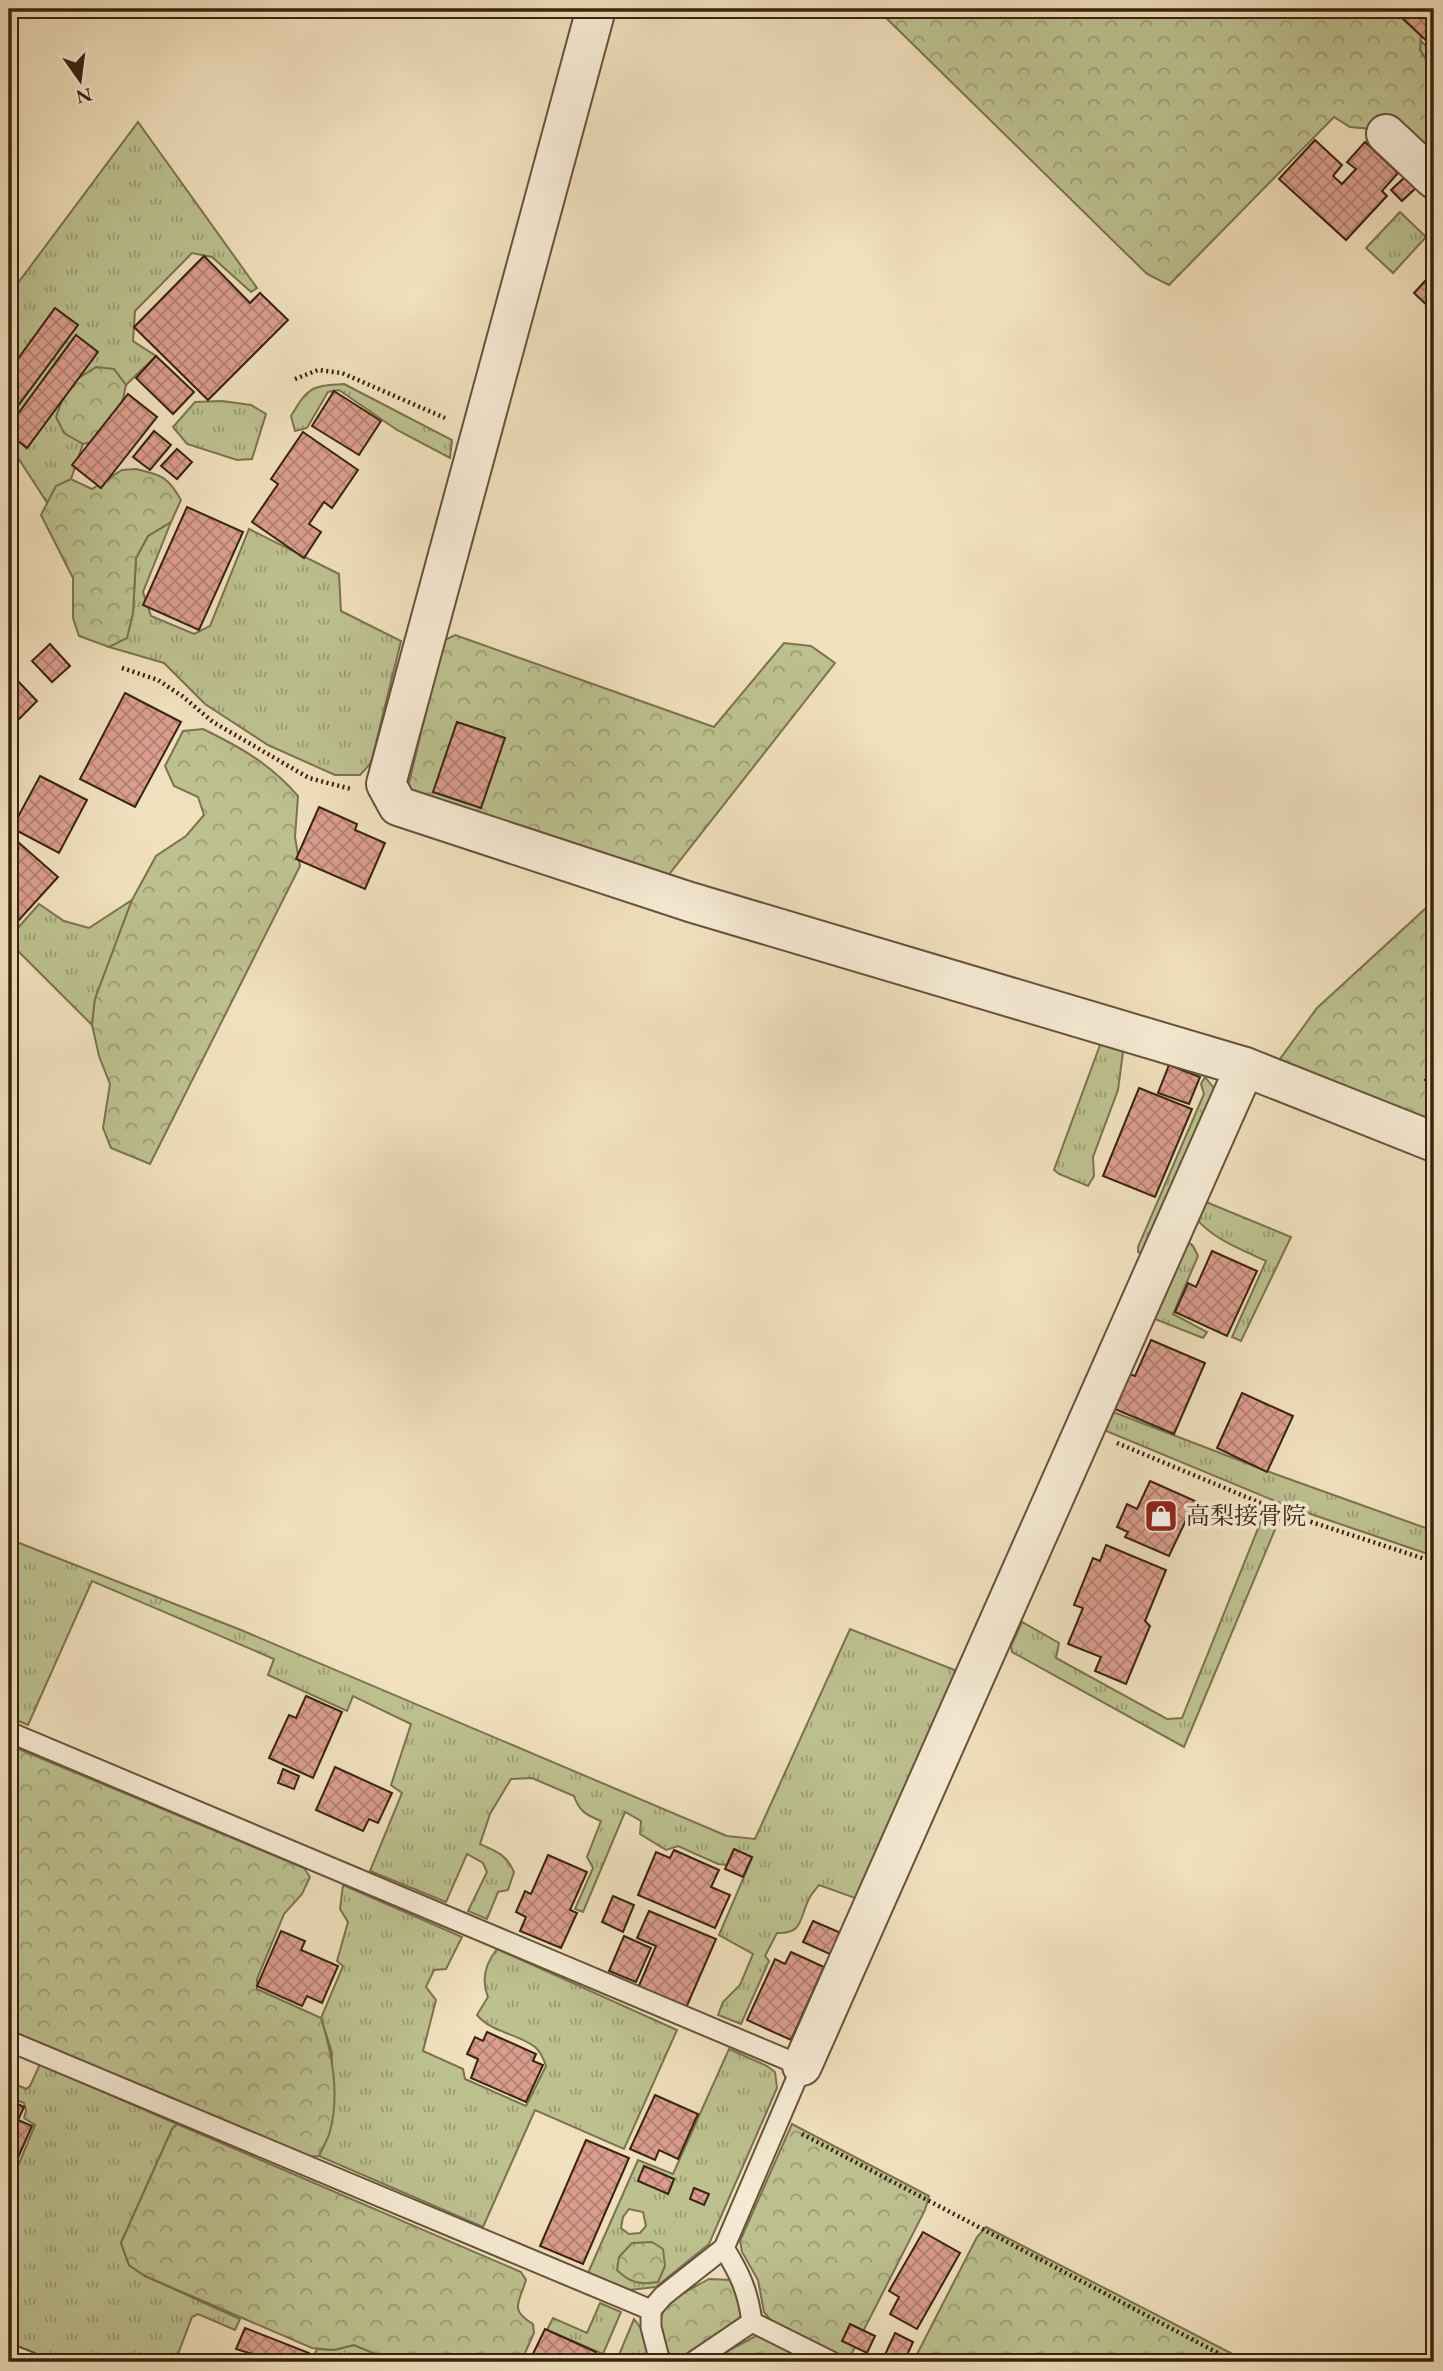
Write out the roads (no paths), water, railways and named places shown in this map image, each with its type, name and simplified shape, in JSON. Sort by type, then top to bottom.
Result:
[{"type":"street","points":[[596,9],[386,784],[398,806],[690,902],[1245,1067],[1434,1142]]},
{"type":"street","points":[[1386,134],[1434,179]]},
{"type":"street","points":[[802,2066],[1245,1067]]},
{"type":"lane","points":[[9,1732],[802,2066],[724,2248],[663,2296],[651,2310],[651,2327],[660,2362]]},
{"type":"lane","points":[[9,2041],[651,2310]]},
{"type":"lane","points":[[724,2248],[749,2295],[752,2322]]},
{"type":"lane","points":[[693,2362],[752,2322]]},
{"type":"lane","points":[[752,2322],[832,2362]]},
{"type":"lane","points":[[9,2354],[29,2362]]},
{"type":"place","name":"高梨接骨院","points":[[1161,1516]]}]
